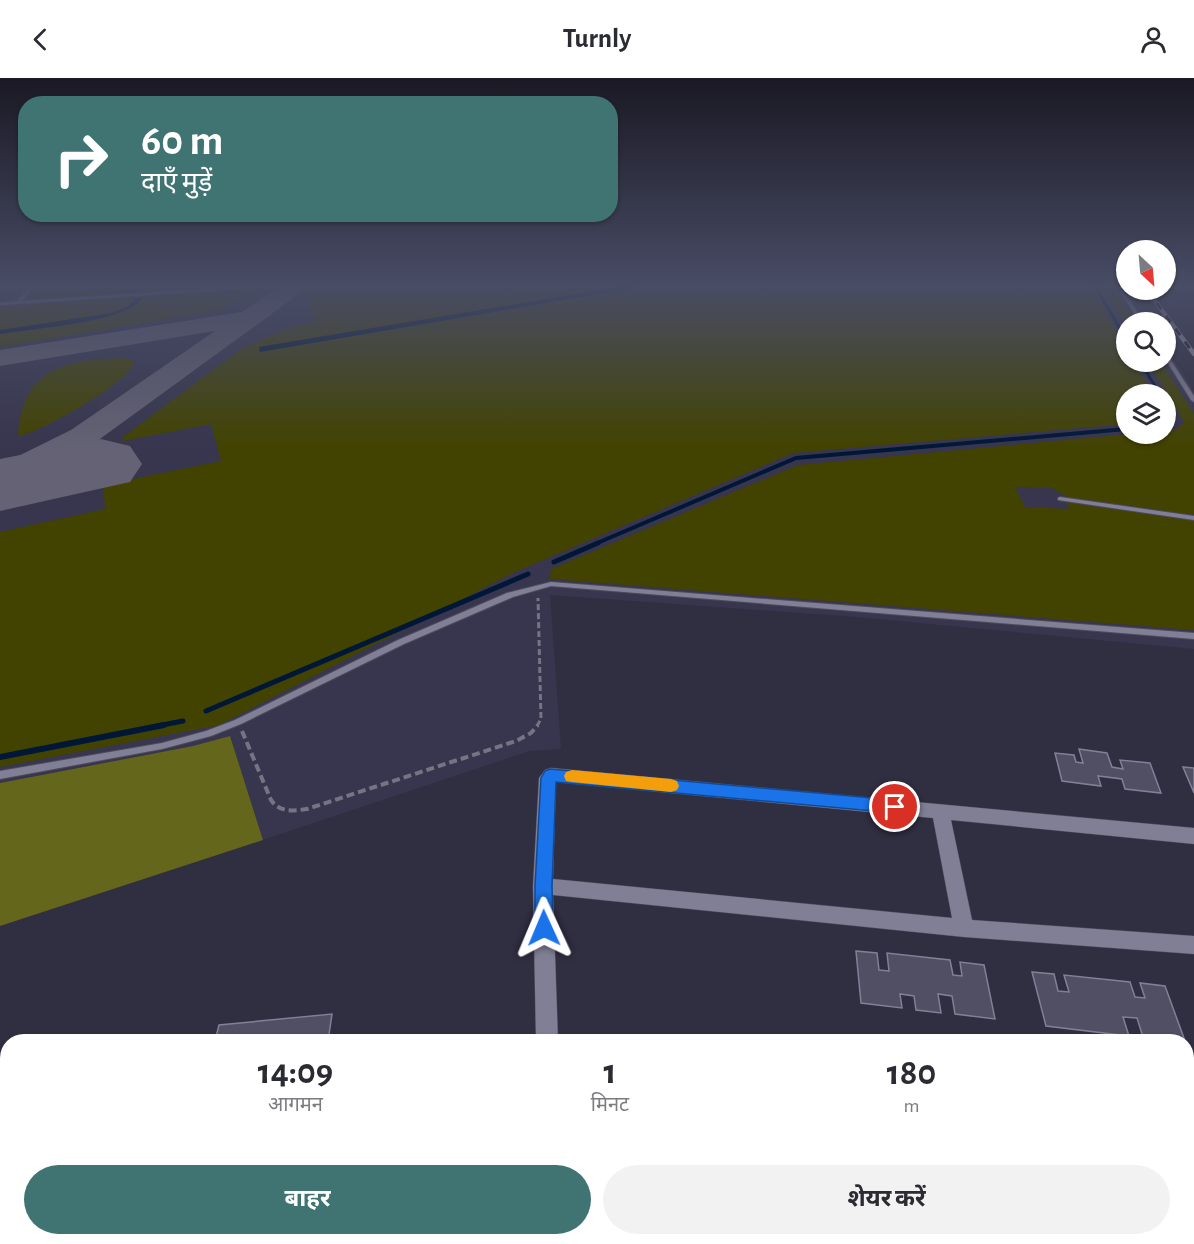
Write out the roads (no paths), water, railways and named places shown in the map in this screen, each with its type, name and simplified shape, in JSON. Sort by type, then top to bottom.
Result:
[{"type":"street","points":[[547,1034],[543,886],[548,778],[550,775],[1194,836]]},
{"type":"street","points":[[940,811],[964,928]]},
{"type":"street","points":[[543,886],[964,928],[1194,945]]},
{"type":"lane","points":[[1176,372],[1194,400]]},
{"type":"lane","points":[[1060,499],[1194,518]]},
{"type":"lane","points":[[0,775],[162,746],[208,734],[238,722],[400,642],[510,595],[551,584],[833,609],[1194,636]]},
{"type":"water","points":[[298,340],[328,340],[260,352],[259,347]]},
{"type":"waterway","points":[[1146,372],[1154,384]]},
{"type":"waterway","points":[[595,544],[796,458],[1116,430]]},
{"type":"waterway","points":[[554,562],[598,543]]},
{"type":"waterway","points":[[206,711],[528,574]]},
{"type":"waterway","points":[[157,726],[183,721]]},
{"type":"waterway","points":[[0,757],[164,725]]},
{"type":"railway","points":[[1184,340],[1194,354]]}]
